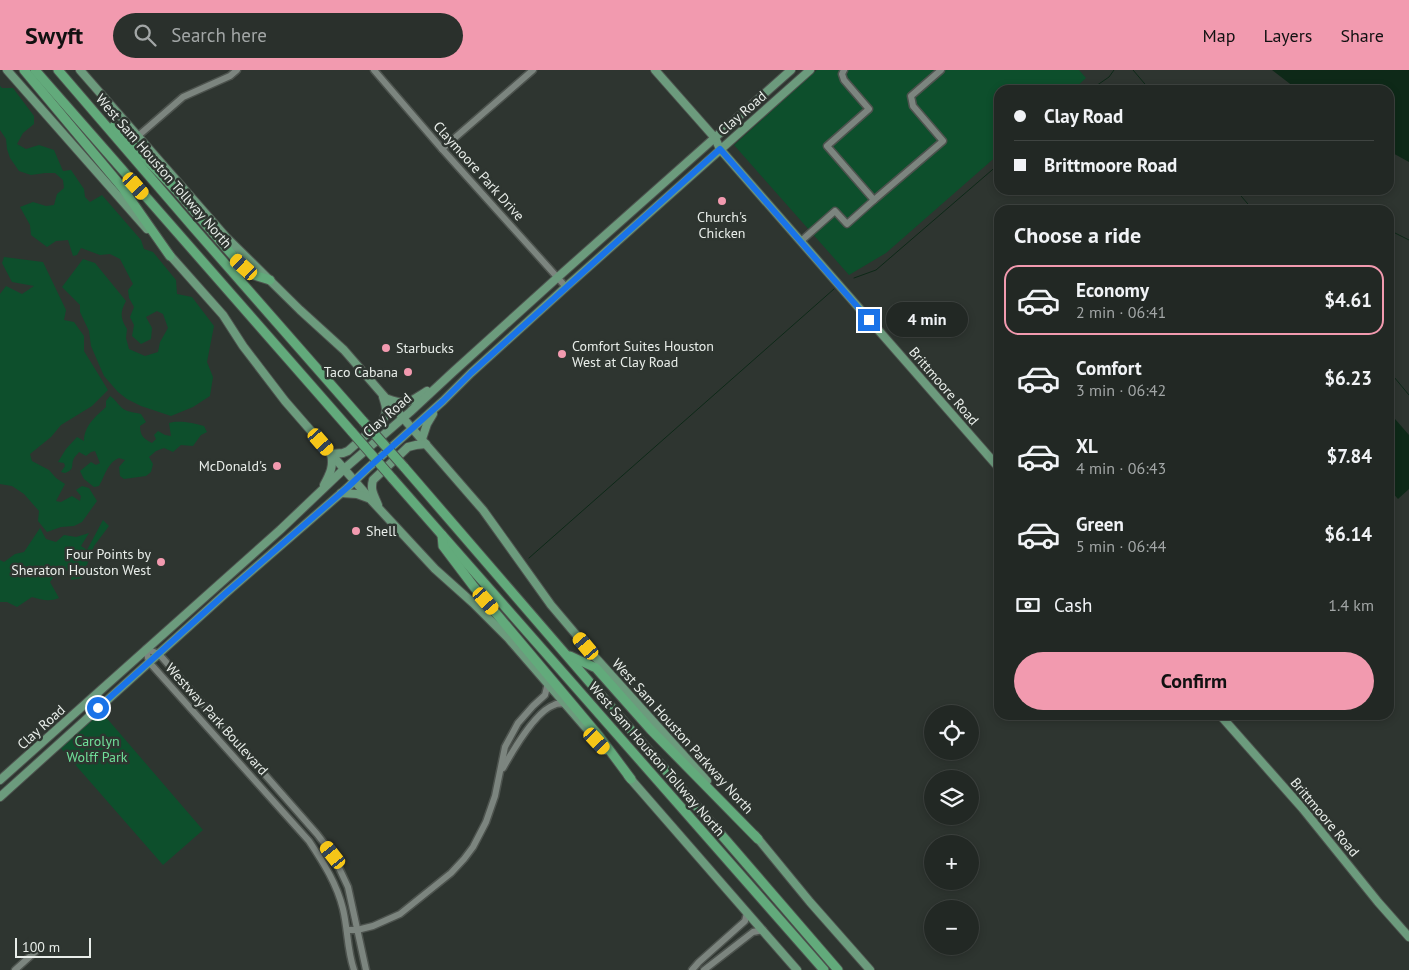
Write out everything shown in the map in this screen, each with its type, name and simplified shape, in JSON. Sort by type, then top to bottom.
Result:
[{"type":"highway","points":[[24,70],[121,186],[170,256]]},
{"type":"highway","name":"West Sam Houston Tollway North","points":[[34,70],[824,970]]},
{"type":"highway","name":"West Sam Houston Tollway North","points":[[58,70],[838,970]]},
{"type":"highway","points":[[73,86],[176,190],[234,258],[254,275],[270,280]]},
{"type":"highway","points":[[442,535],[442,546],[463,574],[593,729],[631,780]]},
{"type":"highway","points":[[566,655],[596,668],[651,730],[758,839]]},
{"type":"main road","points":[[7,70],[223,315],[243,346],[271,383],[354,481],[435,569],[508,638],[797,970]]},
{"type":"main road","name":"West Sam Houston Parkway North","points":[[80,70],[226,237],[300,310],[344,350],[404,418],[483,510],[554,609],[742,819],[810,902],[870,970]]},
{"type":"main road","name":"Brittmoore Road","points":[[656,70],[715,138],[720,149],[994,462]]},
{"type":"main road","name":"Clay Road","points":[[0,797],[226,593],[288,538],[306,525],[566,287],[810,70]]},
{"type":"main road","points":[[790,71],[796,82]]},
{"type":"main road","name":"Clay Road","points":[[0,780],[280,530],[344,469],[404,418],[485,342],[790,71]]},
{"type":"main road","points":[[636,207],[645,216]]},
{"type":"main road","points":[[485,342],[494,352]]},
{"type":"main road","points":[[384,396],[401,404],[409,403],[442,382]]},
{"type":"main road","points":[[331,454],[348,451],[383,420],[386,407],[384,396]]},
{"type":"main road","points":[[380,509],[372,491],[373,480],[408,447],[424,442],[430,417],[443,401]]},
{"type":"main road","points":[[320,492],[330,474],[331,454]]},
{"type":"main road","points":[[340,493],[357,494],[372,501]]},
{"type":"main road","points":[[280,530],[288,538]]},
{"type":"main road","points":[[218,584],[226,593]]},
{"type":"main road","name":"Brittmoore Road","points":[[1224,720],[1297,803],[1409,937]]},
{"type":"main road","points":[[44,741],[52,749]]},
{"type":"street","points":[[138,136],[183,97],[230,76],[237,70]]},
{"type":"street","name":"Claymoore Park Drive","points":[[374,70],[566,287]]},
{"type":"street","points":[[442,149],[533,70]]},
{"type":"street","points":[[844,70],[842,74],[844,80],[869,109],[827,146],[874,200]]},
{"type":"street","points":[[801,241],[835,211],[847,224],[943,141],[913,106],[911,96],[941,70]]},
{"type":"street","name":"Westway Park Boulevard","points":[[146,650],[159,654],[317,834],[333,855],[348,887],[366,970]]},
{"type":"street","name":"Westway Park Boulevard","points":[[146,650],[149,662],[309,841],[323,862],[336,888],[343,909],[350,958],[354,970]]},
{"type":"street","points":[[347,930],[357,930],[387,921],[400,914],[451,873],[464,859],[473,847],[486,822],[495,796],[505,747],[518,723],[545,695],[548,683]]},
{"type":"street","points":[[500,774],[528,729],[553,705],[566,703]]},
{"type":"street","points":[[692,970],[745,921],[747,913]]},
{"type":"street","points":[[704,970],[753,932],[763,930]]},
{"type":"street","points":[[15,970],[36,951]]},
{"type":"green space","points":[[817,70],[1079,70],[1086,78],[1078,85],[994,85],[994,158],[886,253],[849,275],[734,145]]},
{"type":"green space","points":[[0,86],[2,88],[13,88],[34,116],[34,124],[23,133],[17,144],[26,149],[39,145],[54,150],[63,171],[71,170],[84,189],[85,197],[90,202],[102,195],[141,240],[144,249],[153,252],[176,280],[177,294],[192,297],[214,326],[207,362],[213,377],[210,396],[193,407],[171,416],[141,406],[118,392],[104,376],[91,346],[89,331],[80,312],[80,305],[62,287],[83,259],[95,263],[126,301],[122,315],[127,329],[126,338],[129,349],[145,356],[158,352],[160,342],[168,328],[163,314],[157,311],[146,317],[152,328],[151,339],[141,344],[132,336],[134,325],[130,317],[134,307],[129,298],[128,290],[133,284],[120,259],[110,254],[100,255],[81,248],[77,255],[73,256],[68,240],[56,241],[47,247],[31,235],[30,225],[20,207],[33,202],[46,206],[54,205],[57,194],[64,188],[63,180],[55,173],[31,175],[19,171],[10,158],[6,139],[0,130]]},
{"type":"green space","points":[[4,257],[43,262],[66,310],[64,320],[74,322],[84,336],[84,351],[108,390],[92,406],[61,425],[51,437],[30,454],[32,461],[49,470],[65,484],[56,501],[61,502],[72,496],[80,501],[81,496],[76,490],[82,486],[89,488],[97,501],[82,522],[74,526],[61,527],[47,532],[38,521],[39,511],[24,494],[12,486],[0,484],[0,294],[6,286],[22,294],[34,286],[12,282],[2,263]]},
{"type":"green space","points":[[110,396],[124,410],[141,414],[146,422],[140,426],[142,435],[152,443],[156,439],[154,435],[158,431],[171,436],[169,423],[173,422],[186,422],[204,426],[207,432],[201,435],[193,446],[181,445],[173,452],[164,448],[156,451],[149,457],[153,464],[151,472],[146,476],[124,479],[120,476],[119,467],[125,460],[119,458],[109,466],[99,486],[94,487],[84,479],[80,471],[91,462],[96,465],[100,463],[95,451],[86,456],[79,452],[74,458],[72,469],[65,473],[61,472],[65,466],[64,463],[58,462],[77,437],[84,441],[88,426],[106,407],[106,401]]},
{"type":"green space","points":[[103,520],[109,526],[94,546],[82,578],[71,580],[71,569],[55,575],[50,582],[59,598],[46,600],[32,597],[17,607],[7,602],[0,602],[0,560],[4,562],[15,554],[24,552],[40,528],[46,539],[56,542],[64,535],[76,537],[89,533],[81,546],[87,550]]},
{"type":"green space","name":"Carolyn Wolff Park","points":[[98,708],[203,830],[163,865],[58,745]]},
{"type":"shaded area","points":[[1272,70],[1409,70],[1409,162],[1394,154],[1394,85],[1292,85]]},
{"type":"shaded area","points":[[1394,418],[1409,435],[1409,489],[1398,499],[1394,495]]},
{"type":"waterway","points":[[1097,85],[1109,77],[1114,70]]},
{"type":"waterway","points":[[1133,70],[1146,85]]},
{"type":"waterway","points":[[854,278],[876,270],[994,168]]},
{"type":"waterway","points":[[1240,195],[1249,205]]},
{"type":"waterway","points":[[1394,232],[1409,240]]},
{"type":"waterway","points":[[529,558],[834,289]]},
{"type":"waterway","points":[[1394,377],[1409,395]]},
{"type":"place","name":"Church's Chicken","points":[[722,201]]},
{"type":"place","name":"Starbucks","points":[[386,348]]},
{"type":"place","name":"Comfort Suites Houston West at Clay Road","points":[[562,354]]},
{"type":"place","name":"Taco Cabana","points":[[408,372]]},
{"type":"place","name":"McDonald's","points":[[277,466]]},
{"type":"place","name":"Shell","points":[[356,531]]},
{"type":"place","name":"Four Points by Sheraton Houston West","points":[[161,562]]},
{"type":"route","points":[[98,708],[288,538],[306,525],[443,401],[471,373],[720,149],[869,320]]}]
